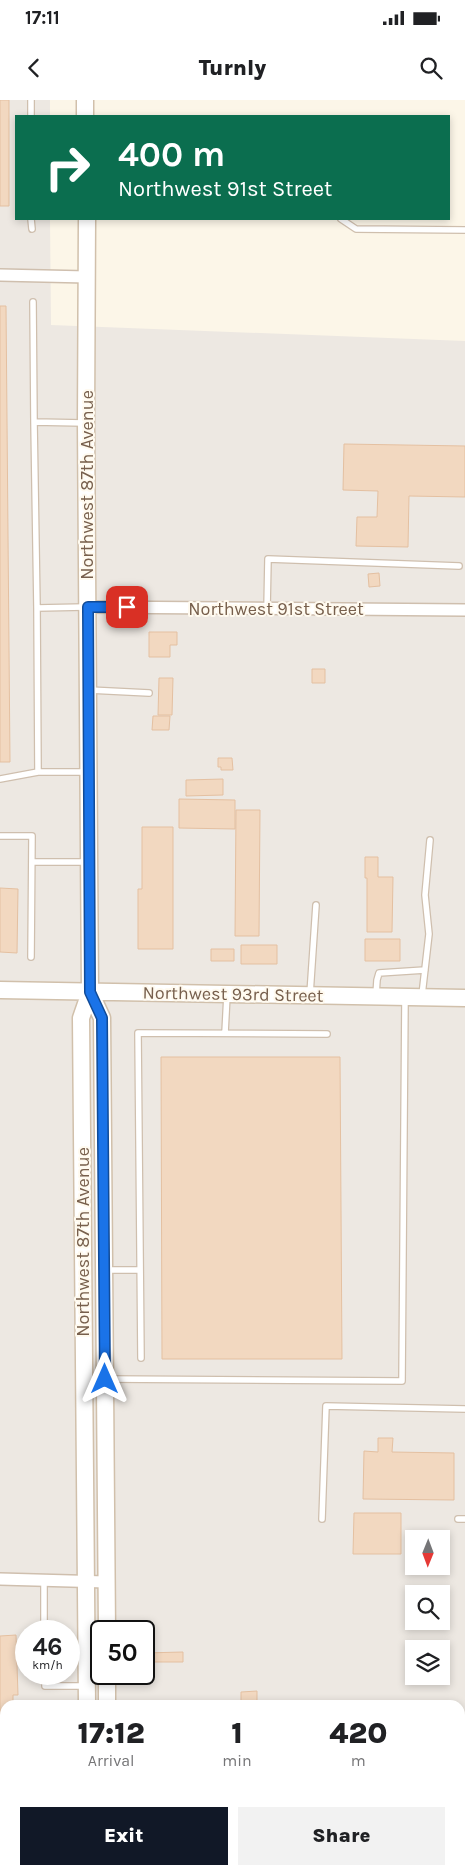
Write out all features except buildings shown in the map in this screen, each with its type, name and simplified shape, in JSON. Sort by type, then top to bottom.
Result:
[{"type":"main road","points":[[85,100],[86,115]]},
{"type":"main road","name":"Northwest 87th Avenue","points":[[87,220],[86,422],[90,992],[81,1018],[87,1700]]},
{"type":"main road","name":"Northwest 93rd Street","points":[[0,990],[465,998]]},
{"type":"main road","name":"Northwest 87th Avenue","points":[[90,992],[102,1018],[106,1620]]},
{"type":"main road","points":[[107,1685],[107,1700]]},
{"type":"street","points":[[0,275],[88,277]]},
{"type":"street","name":"Northwest 91st Street","points":[[88,607],[465,610]]},
{"type":"street","points":[[0,1579],[106,1582]]},
{"type":"lane","points":[[30,100],[31,115]]},
{"type":"lane","points":[[32,220],[32,229]]},
{"type":"lane","points":[[342,220],[356,229],[465,230]]},
{"type":"lane","points":[[33,302],[38,772]]},
{"type":"lane","points":[[34,422],[86,422]]},
{"type":"lane","points":[[266,609],[268,559],[459,566]]},
{"type":"lane","points":[[37,608],[88,607]]},
{"type":"lane","points":[[89,690],[149,693]]},
{"type":"lane","points":[[0,779],[38,772],[89,772]]},
{"type":"lane","points":[[0,836],[32,836],[30,957]]},
{"type":"lane","points":[[105,1379],[402,1382],[413,997],[425,970],[429,934],[425,895],[430,840]]},
{"type":"lane","points":[[32,862],[90,862]]},
{"type":"lane","points":[[310,996],[316,905]]},
{"type":"lane","points":[[376,997],[377,980],[380,973],[425,970]]},
{"type":"lane","points":[[226,994],[226,1033]]},
{"type":"lane","points":[[140,1358],[138,1033],[326,1034]]},
{"type":"lane","points":[[104,1270],[140,1270]]},
{"type":"lane","points":[[322,1519],[326,1406],[465,1409]]},
{"type":"lane","points":[[458,1519],[465,1519]]},
{"type":"lane","points":[[44,1580],[44,1620]]},
{"type":"lane","points":[[45,1685],[86,1686]]},
{"type":"shaded area","points":[[0,100],[50,100],[50,115],[15,115],[15,220],[50,220],[51,325],[465,341],[465,1700],[0,1700]]},
{"type":"route","points":[[105,1379],[102,1018],[90,992],[88,607],[127,607]]}]
